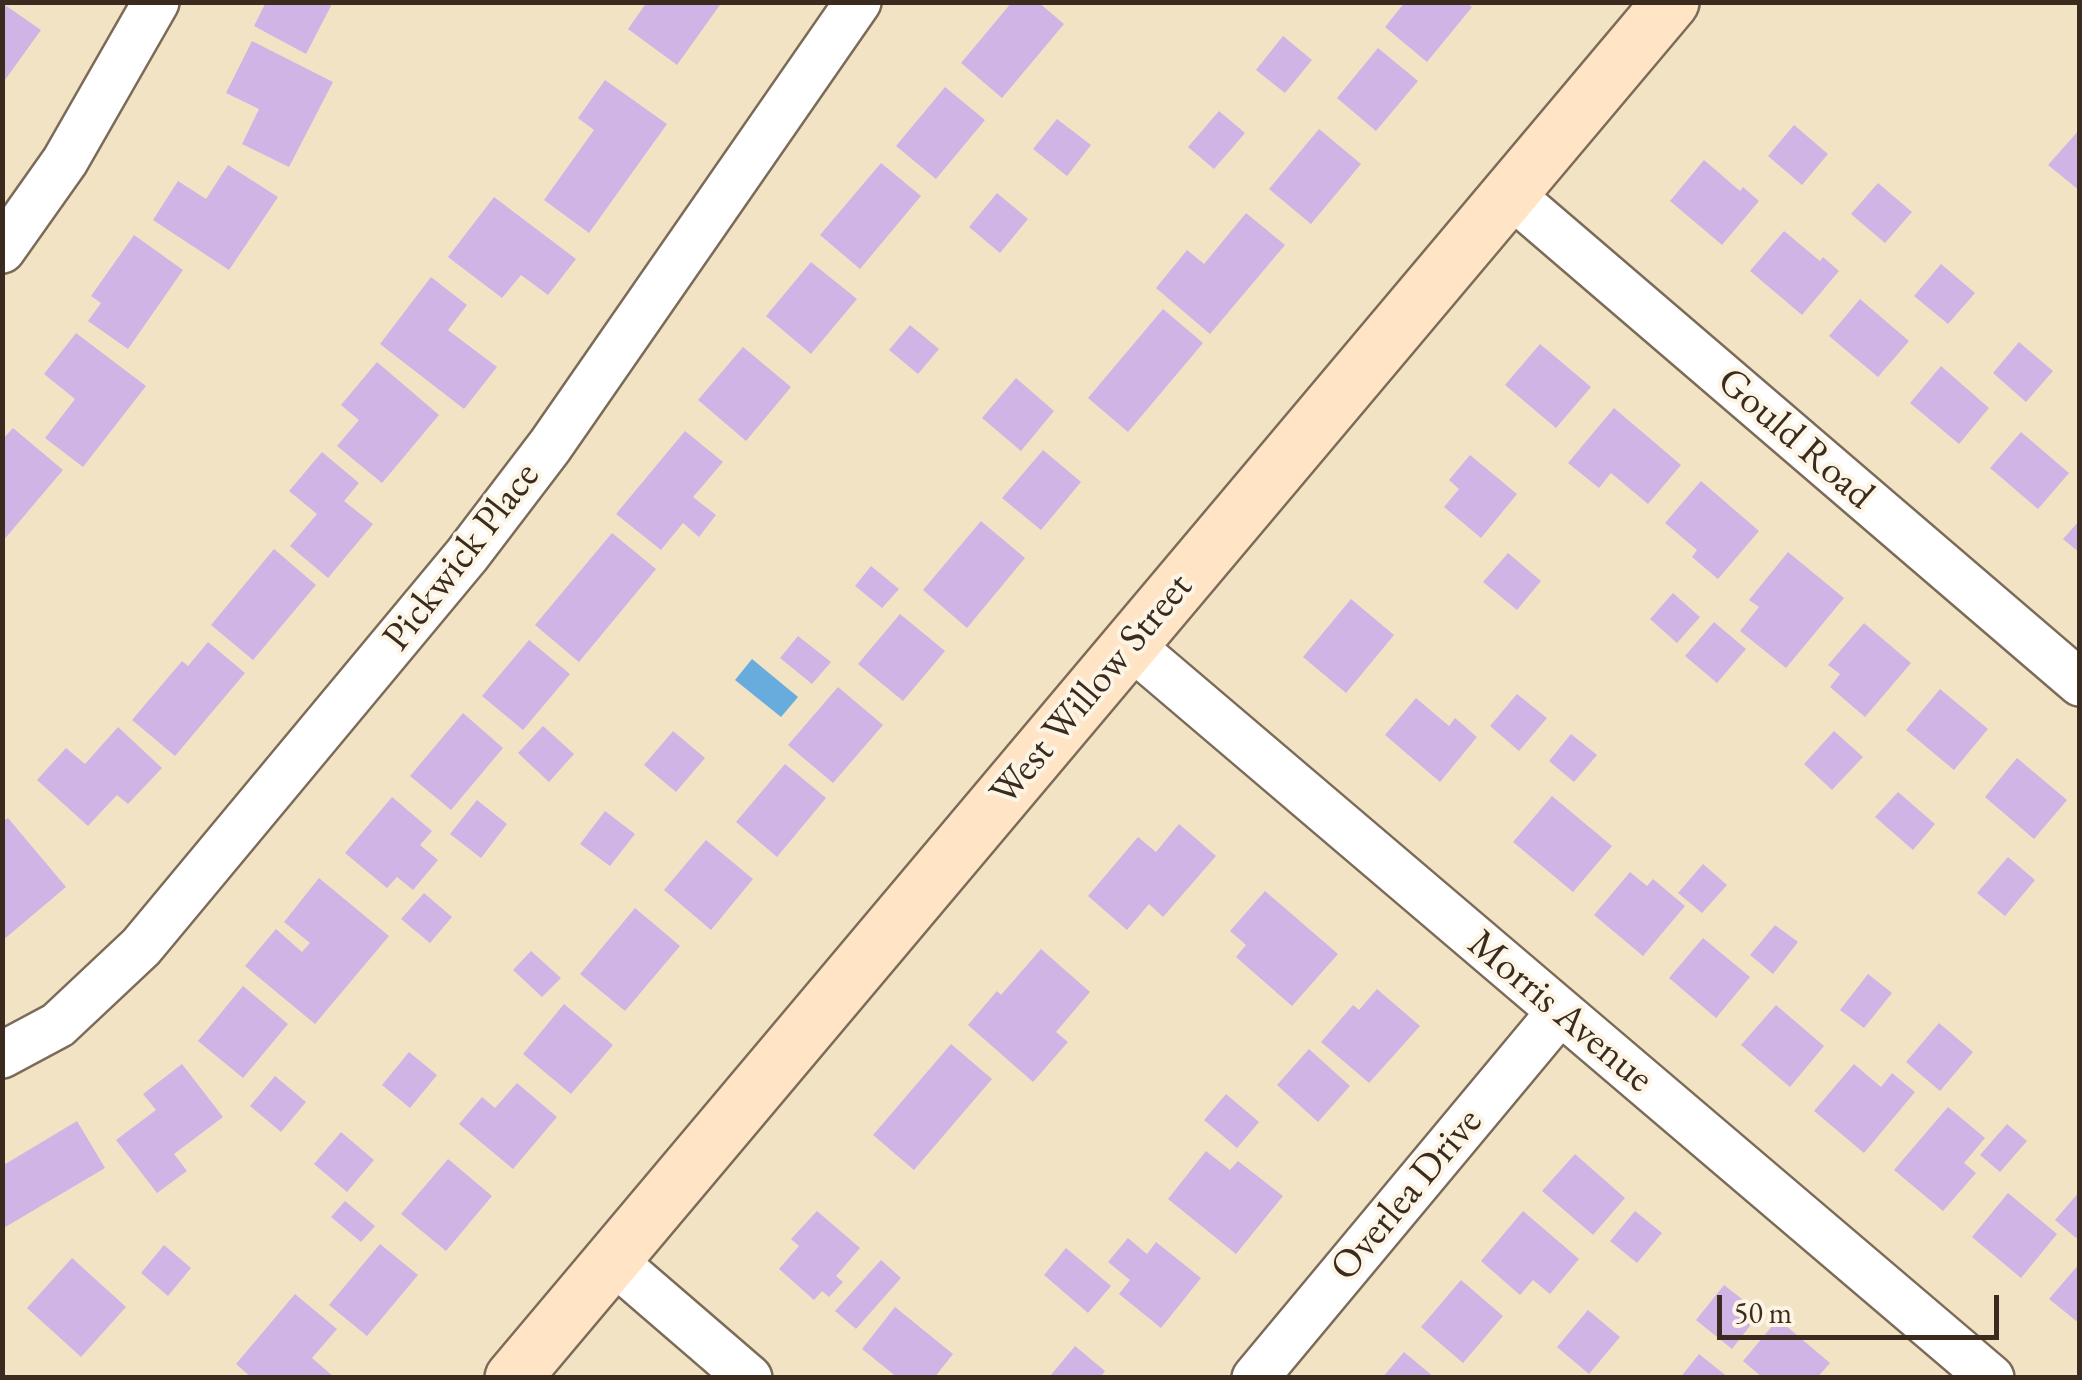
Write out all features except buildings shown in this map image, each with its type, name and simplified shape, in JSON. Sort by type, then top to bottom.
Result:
[{"type":"street","points":[[2,250],[65,161],[156,2]]},
{"type":"street","name":"Pickwick Place","points":[[2,1055],[58,1024],[141,947],[467,555],[550,446],[858,2]]},
{"type":"street","name":"West Willow Street","points":[[514,1378],[1671,2]]},
{"type":"street","name":"Gould Road","points":[[1510,194],[2080,683]]},
{"type":"street","name":"Morris Avenue","points":[[1130,644],[1970,1371]]},
{"type":"street","name":"Overlea Drive","points":[[1255,1378],[1559,1012]]},
{"type":"street","points":[[611,1259],[749,1378]]},
{"type":"water","points":[[752,659],[798,697],[781,717],[735,680]]}]
